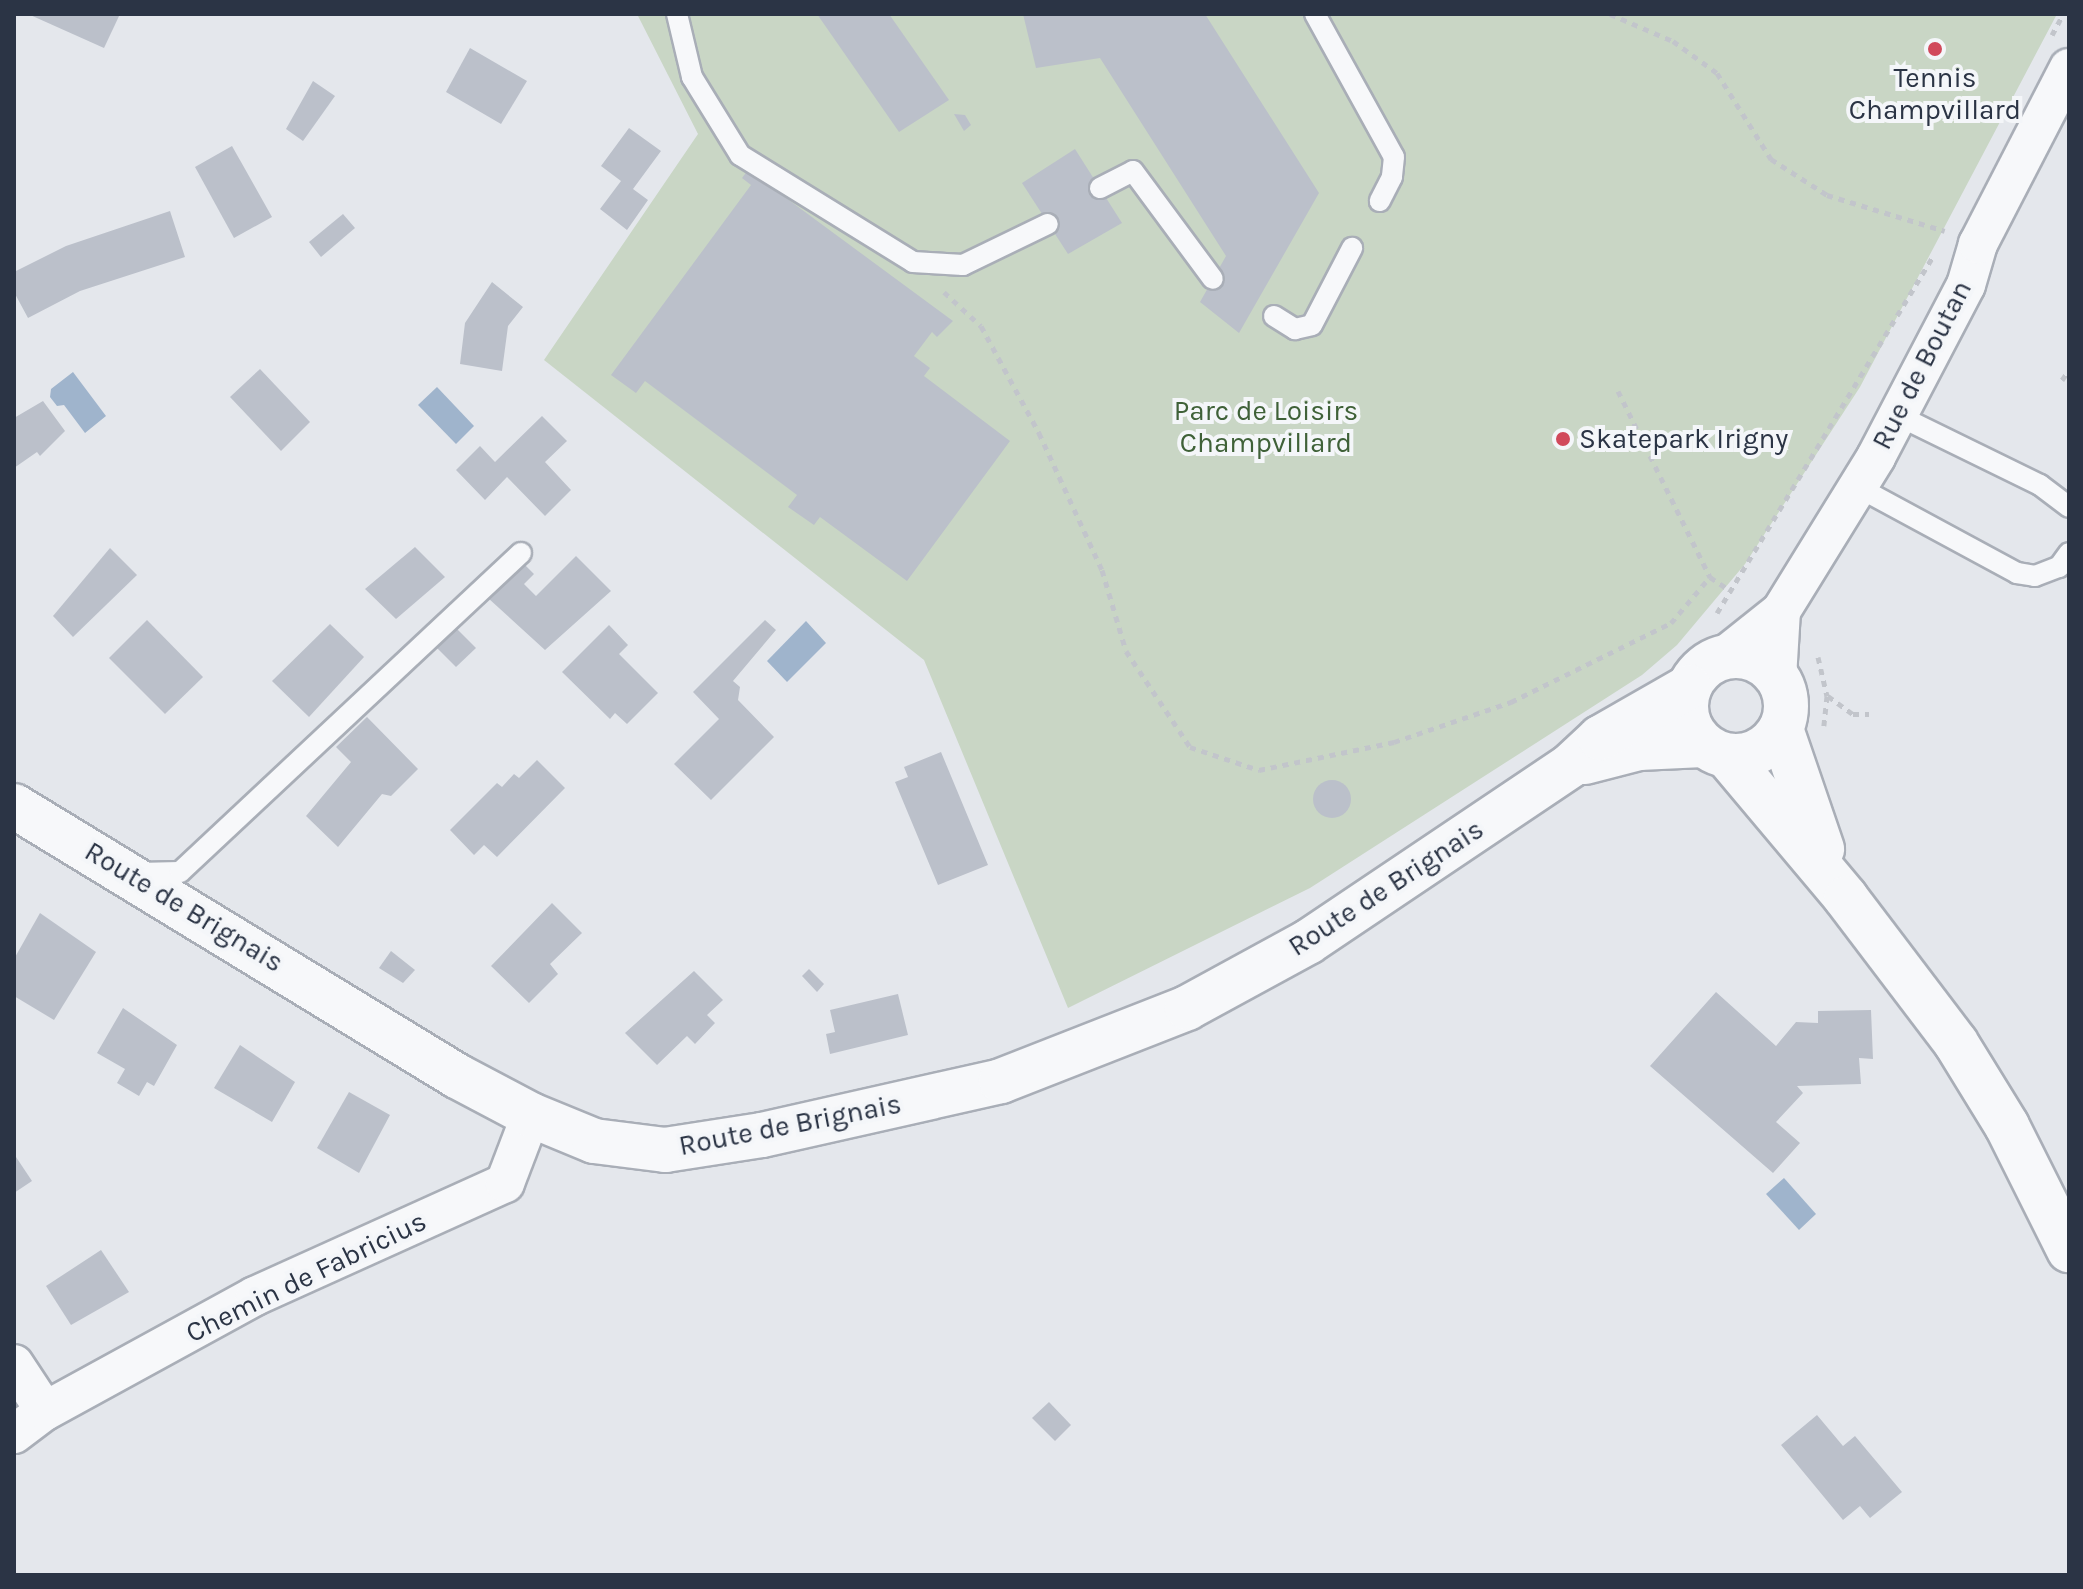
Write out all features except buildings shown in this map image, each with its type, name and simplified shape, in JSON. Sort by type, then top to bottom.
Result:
[{"type":"street","name":"Rue de Boutan","points":[[1722,658],[1781,611],[1899,416],[1966,285],[1978,244],[2059,55]]},
{"type":"street","name":"Rue de Boutan","points":[[1777,678],[1781,611]]},
{"type":"street","points":[[1846,898],[1819,841],[1781,729],[1785,694],[1777,678],[1748,657],[1722,658],[1697,674],[1689,687],[1686,709],[1692,732],[1715,750],[1846,898],[1956,1043],[2007,1126],[2069,1250]]},
{"type":"street","name":"Route de Brignais","points":[[14,806],[130,873],[457,1076],[531,1115],[594,1141],[665,1150],[762,1135],[1001,1081],[1187,1008],[1308,942],[1571,765],[1600,738],[1689,687]]},
{"type":"street","points":[[1715,750],[1758,751],[1781,729]]},
{"type":"street","name":"Route de Brignais","points":[[1571,765],[1639,748],[1715,750]]},
{"type":"street","name":"Chemin de Fabricius","points":[[14,1434],[45,1411],[255,1296],[505,1183],[531,1115]]},
{"type":"street","points":[[14,1364],[45,1411]]},
{"type":"lane","points":[[677,14],[692,77],[740,155],[913,262],[963,265],[992,255],[1048,224]]},
{"type":"lane","points":[[1315,14],[1394,157],[1392,177],[1380,201]]},
{"type":"lane","points":[[1100,188],[1133,171],[1213,279]]},
{"type":"lane","points":[[1274,316],[1295,329],[1312,325],[1352,248]]},
{"type":"lane","points":[[1899,416],[2040,485],[2069,507]]},
{"type":"lane","points":[[1856,486],[2017,573],[2035,576],[2059,567],[2069,553]]},
{"type":"lane","points":[[130,873],[180,872],[521,553]]},
{"type":"path","points":[[1610,14],[1673,41],[1717,73],[1771,159],[1827,195],[1949,232]]},
{"type":"path","points":[[2059,55],[2063,14]]},
{"type":"path","points":[[1618,391],[1710,577],[1729,590],[1956,218]]},
{"type":"path","points":[[913,262],[981,326],[1039,433],[1102,570],[1126,651],[1190,747],[1259,770],[1394,742],[1511,702],[1671,623],[1710,577]]},
{"type":"path","points":[[2062,380],[2069,370]]},
{"type":"path","points":[[1827,696],[1853,714],[1869,714]]},
{"type":"green space","name":"Parc de Loisirs Champvillard","points":[[637,14],[2057,14],[1860,387],[1745,564],[1677,645],[1642,675],[1310,888],[1068,1008],[924,660],[544,360],[698,134]]},
{"type":"water","points":[[73,372],[106,416],[85,433],[64,405],[57,406],[50,397],[51,389]]},
{"type":"water","points":[[437,387],[474,426],[456,444],[418,405]]},
{"type":"water","points":[[806,621],[826,643],[787,682],[767,661]]},
{"type":"water","points":[[1784,1178],[1816,1214],[1799,1230],[1766,1194]]},
{"type":"place","name":"Tennis Champvillard","points":[[1935,49]]},
{"type":"place","name":"Skatepark Irigny","points":[[1563,439]]}]
